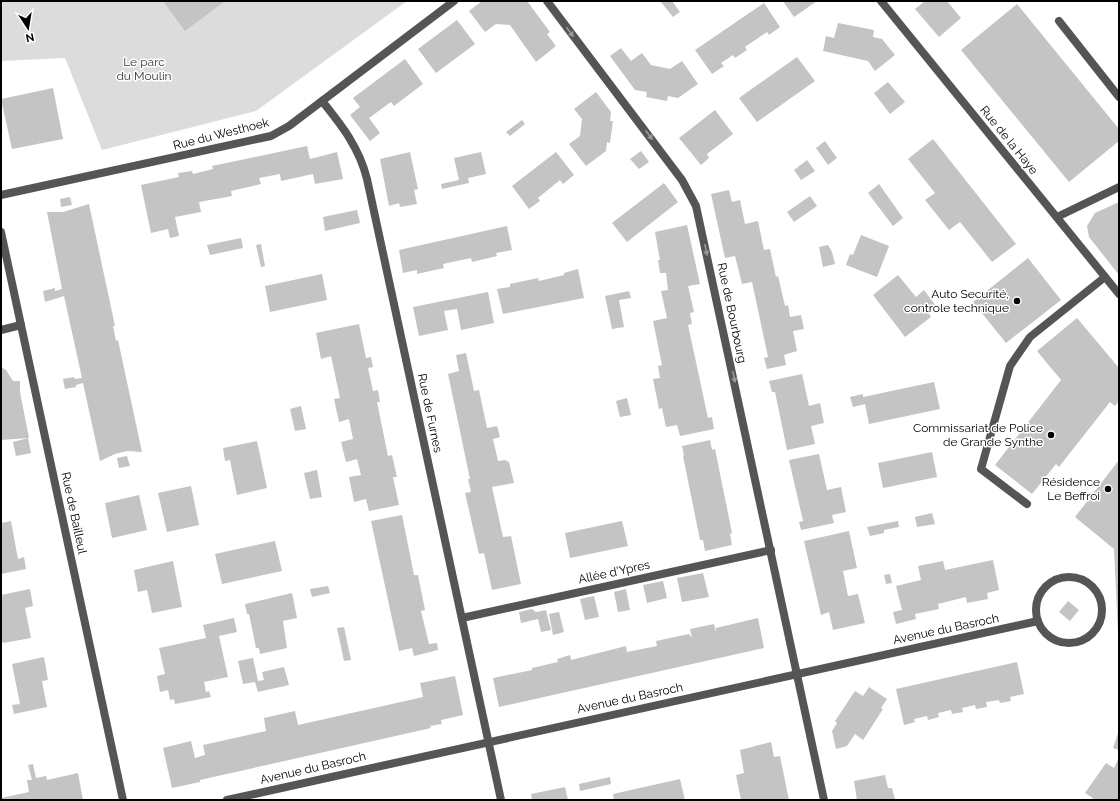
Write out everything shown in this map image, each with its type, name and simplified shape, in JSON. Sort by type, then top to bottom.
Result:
[{"type":"street","name":"Rue du Westhoek","points":[[1,195],[270,136],[289,126],[454,1]]},
{"type":"street","name":"Rue de Bourbourg","points":[[546,1],[654,143],[693,199],[700,219],[824,800]]},
{"type":"street","name":"Rue de la Haye","points":[[881,1],[1119,294]]},
{"type":"street","points":[[1059,21],[1119,97]]},
{"type":"street","name":"Rue de Furnes","points":[[322,101],[351,139],[361,159],[367,179],[501,800]]},
{"type":"street","points":[[1057,217],[1119,187]]},
{"type":"street","name":"Rue de Bailleul","points":[[1,232],[123,800]]},
{"type":"street","points":[[1027,504],[981,469],[1010,366],[1030,337],[1106,277]]},
{"type":"street","points":[[1,330],[21,325]]},
{"type":"street","name":"Allée d'Ypres","points":[[462,618],[770,550]]},
{"type":"street","points":[[1071,577],[1082,580],[1094,590],[1100,599],[1102,610],[1098,626],[1091,634],[1077,642],[1066,643],[1056,641],[1046,635],[1038,621],[1036,605],[1039,595],[1046,586],[1060,579],[1071,577]]},
{"type":"street","name":"Avenue du Basroch","points":[[227,800],[1038,621]]},
{"type":"green space","name":"Le parc du Moulin","points":[[1,1],[407,1],[256,111],[102,150],[65,58],[1,61]]},
{"type":"building","points":[[163,1],[225,1],[185,31]]},
{"type":"building","points":[[482,1],[527,1],[550,32],[547,34],[556,46],[536,62],[510,25],[496,24],[485,32],[469,11]]},
{"type":"building","points":[[660,1],[672,1],[680,12],[673,17]]},
{"type":"building","points":[[783,1],[817,1],[794,17]]},
{"type":"building","points":[[925,1],[947,1],[961,18],[939,37],[915,9]]},
{"type":"building","points":[[764,3],[780,27],[769,35],[767,32],[745,47],[747,50],[735,58],[733,55],[721,63],[724,66],[712,74],[695,50]]},
{"type":"building","points":[[1017,4],[1119,129],[1119,141],[1069,182],[961,50]]},
{"type":"building","points":[[457,20],[475,44],[436,73],[418,49]]},
{"type":"building","points":[[838,23],[874,30],[873,37],[882,39],[895,55],[875,71],[868,61],[823,51],[826,36],[834,38]]},
{"type":"building","points":[[621,48],[631,61],[642,53],[651,65],[670,69],[682,61],[698,84],[678,98],[668,96],[667,101],[646,97],[647,92],[635,90],[610,56]]},
{"type":"building","points":[[797,57],[815,81],[757,122],[739,98]]},
{"type":"building","points":[[405,59],[423,84],[394,106],[391,102],[369,118],[380,133],[370,141],[350,115],[360,107],[353,98]]},
{"type":"building","points":[[888,82],[905,102],[890,114],[874,93]]},
{"type":"building","points":[[53,88],[63,139],[12,149],[1,99]]},
{"type":"building","points":[[596,92],[611,112],[610,121],[613,121],[610,143],[607,142],[606,151],[586,166],[569,144],[580,136],[582,119],[574,109]]},
{"type":"building","points":[[715,110],[733,134],[707,154],[709,158],[701,165],[679,138]]},
{"type":"building","points":[[522,120],[525,124],[510,136],[506,132]]},
{"type":"building","points":[[933,139],[1016,244],[992,262],[960,222],[949,230],[925,200],[935,193],[908,159]]},
{"type":"building","points":[[825,141],[837,158],[828,165],[816,148]]},
{"type":"building","points":[[307,146],[310,159],[337,152],[343,179],[315,184],[313,174],[281,181],[280,174],[259,178],[261,184],[231,191],[232,196],[199,202],[201,212],[175,217],[179,236],[170,238],[168,229],[151,233],[141,185],[179,177],[178,173],[192,171],[193,174],[213,169],[212,166]]},
{"type":"building","points":[[641,151],[649,162],[639,169],[630,159]]},
{"type":"building","points":[[410,152],[418,189],[414,190],[417,204],[400,207],[399,203],[389,206],[380,159]]},
{"type":"building","points":[[481,152],[486,174],[468,178],[469,183],[442,189],[441,184],[459,180],[454,158]]},
{"type":"building","points":[[556,152],[574,175],[563,184],[560,180],[538,198],[540,201],[529,209],[512,186]]},
{"type":"building","points":[[807,160],[815,171],[801,180],[794,170]]},
{"type":"building","points":[[664,183],[678,202],[627,242],[612,223]]},
{"type":"building","points":[[879,184],[903,218],[893,226],[868,193]]},
{"type":"building","points":[[729,190],[732,202],[740,200],[745,224],[758,221],[764,250],[770,249],[776,277],[778,276],[785,306],[788,305],[790,317],[801,315],[804,329],[793,331],[797,351],[784,355],[786,365],[767,369],[764,358],[768,357],[752,282],[742,284],[735,256],[725,258],[711,194]]},
{"type":"building","points":[[810,196],[817,206],[794,222],[787,212]]},
{"type":"building","points":[[70,197],[72,205],[61,207],[60,199]]},
{"type":"building","points":[[1119,202],[1119,275],[1089,237],[1087,226],[1095,213]]},
{"type":"building","points":[[89,204],[115,326],[113,326],[116,341],[118,340],[142,452],[127,451],[115,454],[100,461],[83,383],[76,385],[76,387],[65,389],[63,379],[74,377],[75,379],[82,378],[64,296],[45,302],[43,291],[55,288],[55,291],[62,289],[47,212],[63,212]]},
{"type":"building","points":[[357,210],[360,223],[325,231],[323,217]]},
{"type":"building","points":[[687,225],[700,284],[688,286],[694,312],[690,313],[692,324],[688,325],[708,418],[712,417],[714,429],[680,436],[677,425],[666,427],[662,408],[659,409],[653,379],[660,378],[658,366],[662,365],[653,321],[667,318],[661,291],[668,290],[666,273],[660,273],[658,260],[660,260],[655,232]]},
{"type":"building","points":[[507,226],[512,250],[496,253],[497,256],[472,262],[471,258],[443,264],[444,268],[417,274],[417,270],[403,273],[399,250]]},
{"type":"building","points":[[861,235],[889,246],[877,277],[846,265],[850,254],[853,255]]},
{"type":"building","points":[[241,238],[243,248],[210,255],[207,245]]},
{"type":"building","points":[[261,244],[265,266],[261,267],[256,245]]},
{"type":"building","points":[[828,245],[832,252],[835,264],[823,267],[819,247]]},
{"type":"building","name":"Auto Securité, controle technique","points":[[1028,258],[1061,300],[1006,343],[973,302]]},
{"type":"building","points":[[578,269],[584,298],[503,314],[497,289],[510,287],[510,284],[538,278],[539,281],[564,275],[564,273]]},
{"type":"building","points":[[322,274],[327,300],[270,312],[265,286]]},
{"type":"building","points":[[898,275],[916,297],[924,290],[936,306],[928,312],[931,317],[905,337],[873,295]]},
{"type":"building","points":[[629,291],[631,298],[619,300],[624,327],[612,329],[605,296]]},
{"type":"building","points":[[488,292],[494,323],[461,330],[457,309],[444,311],[448,330],[419,336],[413,307]]},
{"type":"building","name":"Commissariat de Police de Grande Synthe","points":[[1077,318],[1119,368],[1119,401],[1115,406],[1110,402],[1059,467],[1056,464],[1032,494],[995,465],[1061,380],[1037,351]]},
{"type":"building","points":[[359,324],[366,358],[371,357],[373,367],[368,368],[373,391],[378,390],[380,402],[377,402],[388,456],[392,455],[397,477],[393,477],[399,505],[369,511],[366,499],[354,502],[349,477],[361,475],[357,459],[346,462],[341,442],[353,439],[349,419],[339,422],[334,399],[340,398],[331,356],[321,359],[316,333]]},
{"type":"building","points":[[466,353],[474,391],[479,390],[487,428],[497,426],[500,437],[493,439],[498,461],[505,460],[509,462],[514,483],[492,487],[503,537],[511,536],[521,584],[492,590],[484,553],[479,554],[465,493],[471,492],[468,479],[470,479],[448,374],[459,371],[456,355]]},
{"type":"building","points":[[1,367],[6,370],[13,381],[20,381],[20,392],[29,438],[1,440]]},
{"type":"building","points":[[802,374],[809,406],[820,403],[824,423],[811,426],[815,444],[787,450],[775,392],[772,392],[769,381]]},
{"type":"building","points":[[934,382],[940,409],[869,424],[865,404],[853,407],[850,397],[863,394],[863,397]]},
{"type":"building","points":[[627,398],[631,415],[620,417],[616,401]]},
{"type":"building","points":[[301,406],[306,429],[295,431],[290,409]]},
{"type":"building","points":[[28,438],[31,453],[16,456],[13,442]]},
{"type":"building","points":[[710,440],[712,450],[715,449],[732,533],[730,534],[732,545],[705,551],[703,540],[700,540],[682,446]]},
{"type":"building","points":[[257,441],[267,488],[237,495],[230,460],[225,461],[223,448]]},
{"type":"building","points":[[932,452],[937,477],[883,488],[878,463]]},
{"type":"building","points":[[819,454],[827,490],[841,487],[846,512],[832,515],[834,523],[801,530],[799,522],[803,521],[789,460]]},
{"type":"building","points":[[127,456],[130,466],[119,468],[117,458]]},
{"type":"building","name":"Résidence Le Beffroi","points":[[1119,460],[1118,633],[1114,549],[1075,517]]},
{"type":"building","points":[[317,470],[322,497],[310,499],[304,473]]},
{"type":"building","points":[[191,486],[199,525],[167,532],[158,493]]},
{"type":"building","points":[[139,495],[147,530],[112,538],[105,503]]},
{"type":"building","points":[[932,513],[935,524],[917,527],[915,517]]},
{"type":"building","points":[[402,515],[414,575],[418,575],[425,610],[421,611],[429,644],[437,643],[438,650],[414,656],[412,648],[399,651],[371,521]]},
{"type":"building","points":[[11,521],[18,559],[24,557],[26,569],[1,574],[1,523]]},
{"type":"building","points":[[622,521],[628,546],[570,558],[565,533]]},
{"type":"building","points":[[898,521],[899,527],[884,530],[884,533],[870,536],[867,527]]},
{"type":"building","points":[[849,531],[857,568],[843,571],[848,596],[858,594],[865,623],[833,630],[829,612],[821,615],[804,541]]},
{"type":"building","points":[[275,541],[282,571],[222,584],[215,554]]},
{"type":"building","points":[[993,560],[999,590],[987,593],[988,599],[967,603],[966,597],[938,604],[939,609],[915,614],[916,619],[896,624],[893,612],[902,610],[896,586],[921,580],[918,566],[943,561],[945,570]]},
{"type":"building","points":[[173,561],[182,607],[152,613],[147,590],[138,592],[134,570]]},
{"type":"building","points":[[703,573],[709,597],[682,602],[677,578]]},
{"type":"building","points":[[890,574],[892,583],[886,584],[884,575]]},
{"type":"building","points":[[663,581],[667,598],[647,603],[643,585]]},
{"type":"building","points":[[328,586],[330,593],[312,597],[310,589]]},
{"type":"building","points":[[30,589],[33,606],[25,608],[31,638],[3,643],[1,642],[1,595]]},
{"type":"building","points":[[626,589],[630,610],[618,612],[614,592]]},
{"type":"building","points":[[292,593],[297,618],[283,621],[287,648],[260,654],[259,648],[256,648],[249,614],[247,614],[245,604]]},
{"type":"building","points":[[594,596],[599,617],[585,620],[580,599]]},
{"type":"building","points":[[1068,601],[1079,610],[1070,621],[1059,612]]},
{"type":"building","points":[[532,609],[536,612],[546,610],[551,630],[541,632],[538,619],[521,623],[519,612]]},
{"type":"building","points":[[559,612],[564,632],[553,635],[549,614]]},
{"type":"building","points":[[234,618],[237,632],[219,636],[228,677],[204,682],[206,692],[209,691],[211,697],[175,704],[174,699],[170,700],[168,690],[160,692],[157,676],[165,674],[159,648],[206,638],[203,625]]},
{"type":"building","points":[[758,618],[764,648],[499,707],[493,678],[532,670],[532,668],[558,662],[557,659],[570,655],[571,660],[626,646],[627,652],[657,646],[656,641],[689,634],[692,638],[690,629],[714,624],[716,632],[716,628]]},
{"type":"building","points":[[344,627],[351,660],[344,661],[337,628]]},
{"type":"building","points":[[44,657],[48,680],[42,681],[47,707],[14,714],[12,705],[20,704],[12,664]]},
{"type":"building","points":[[253,658],[258,681],[264,680],[262,672],[284,667],[289,685],[258,692],[255,682],[243,684],[238,661]]},
{"type":"building","points":[[1017,662],[1024,694],[1010,697],[1011,701],[1000,703],[999,700],[986,702],[987,707],[976,709],[975,705],[962,708],[963,712],[952,714],[951,710],[938,713],[939,717],[928,720],[927,716],[914,719],[915,722],[904,725],[896,689]]},
{"type":"building","points":[[455,676],[463,715],[441,720],[442,724],[430,726],[431,728],[200,780],[200,782],[172,788],[163,748],[191,741],[195,758],[205,755],[203,745],[266,731],[264,718],[295,711],[298,725],[423,697],[420,683]]},
{"type":"building","points":[[869,687],[887,699],[881,708],[883,709],[863,740],[855,734],[847,746],[836,749],[832,731],[837,723],[835,721],[855,691],[863,696]]},
{"type":"building","points":[[1119,730],[1119,750],[1113,748]]},
{"type":"building","points":[[771,742],[774,757],[780,756],[789,800],[741,800],[736,775],[744,773],[740,750]]},
{"type":"building","points":[[1119,757],[1119,800],[1091,800],[1093,798],[1085,793],[1106,763],[1114,768]]},
{"type":"building","points":[[33,764],[36,778],[46,776],[47,780],[78,773],[83,800],[1,800],[1,798],[29,792],[27,780],[32,780],[28,765]]},
{"type":"building","points":[[885,775],[888,788],[892,788],[895,799],[857,800],[854,781]]},
{"type":"building","points":[[610,777],[611,784],[580,791],[579,784]]},
{"type":"building","points":[[680,779],[685,800],[614,800],[613,794]]},
{"type":"building","points":[[565,787],[568,800],[532,800],[531,794]]},
{"type":"place","name":"Auto Securité, controle technique","points":[[1017,301]]},
{"type":"place","name":"Commissariat de Police de Grande Synthe","points":[[1051,435]]},
{"type":"place","name":"Résidence Le Beffroi","points":[[1108,489]]}]
